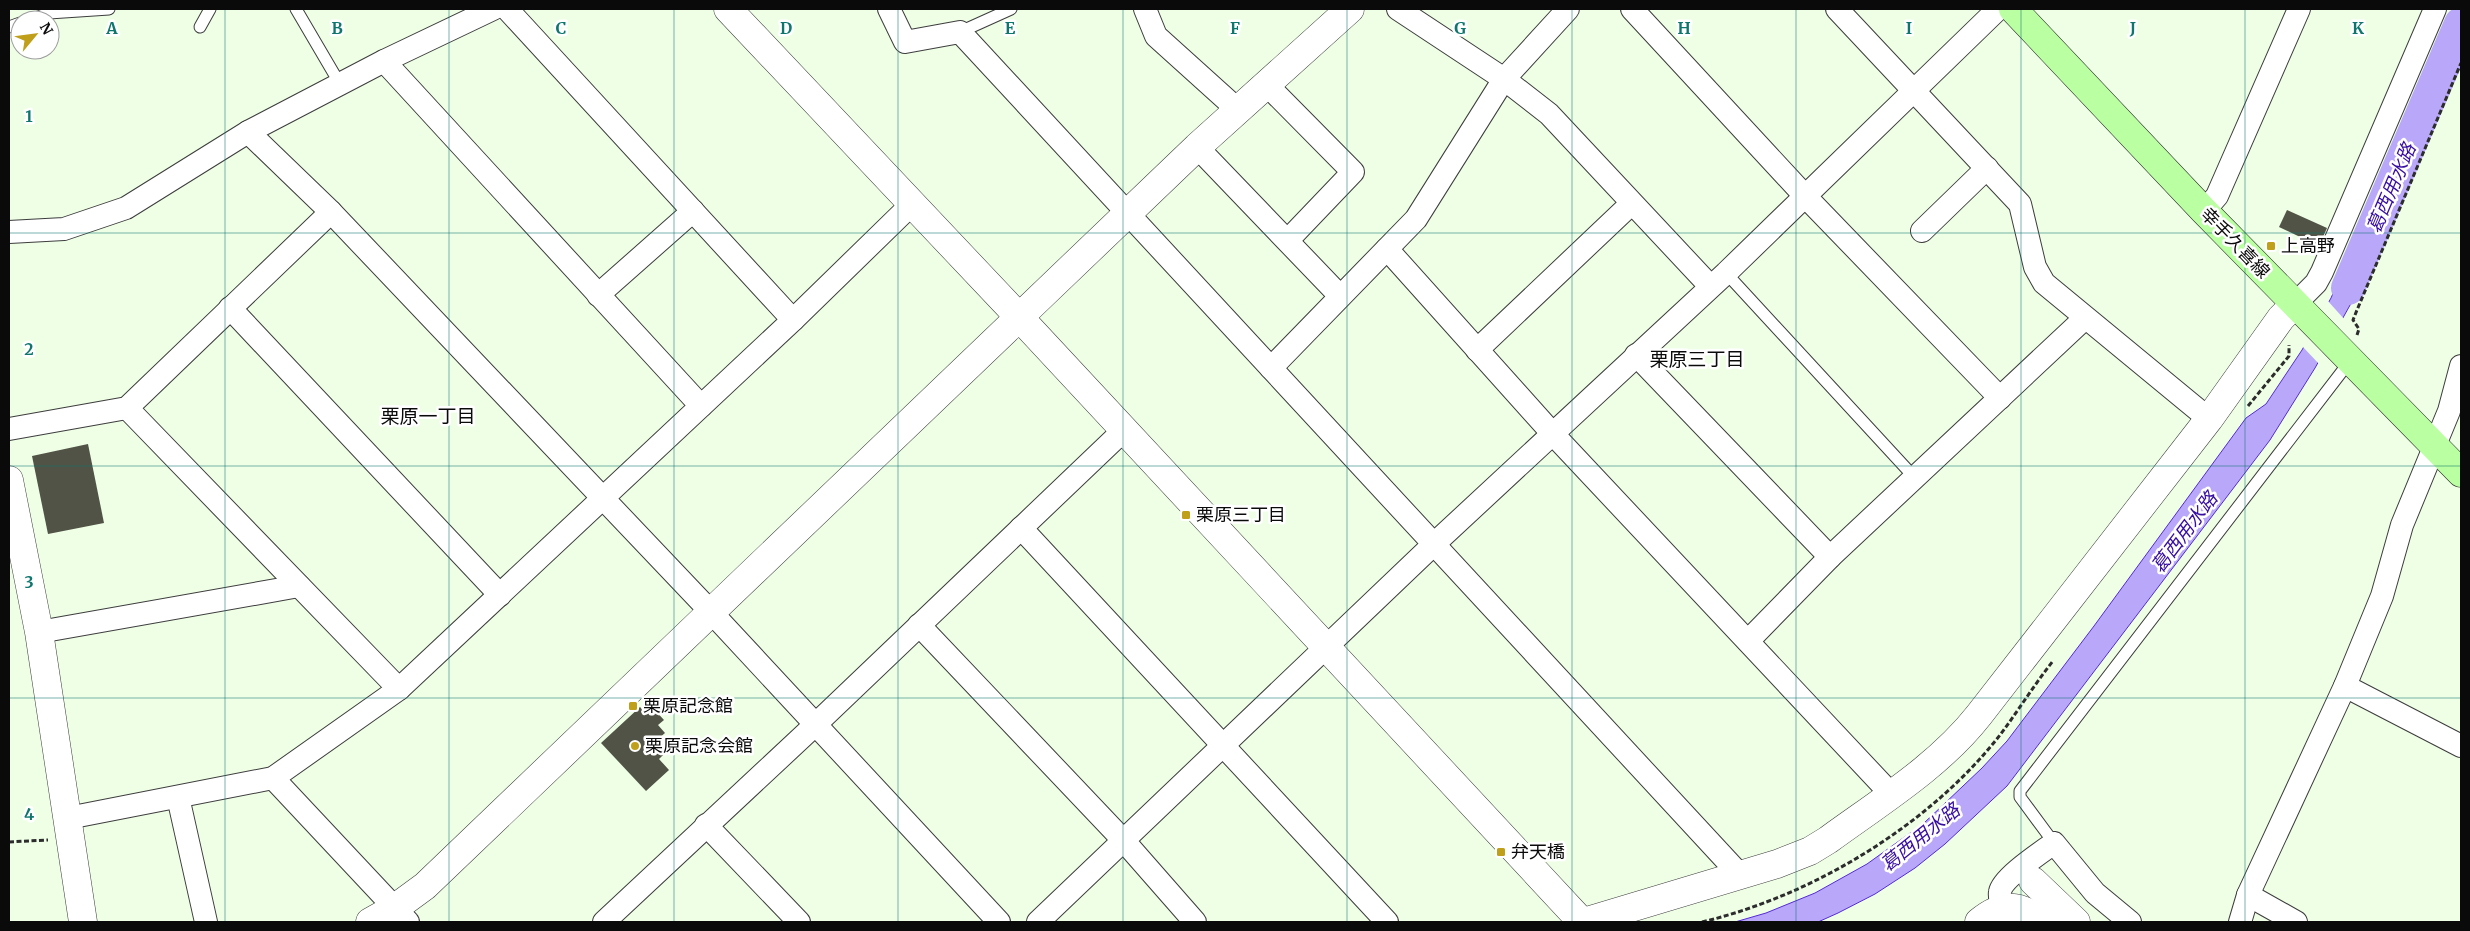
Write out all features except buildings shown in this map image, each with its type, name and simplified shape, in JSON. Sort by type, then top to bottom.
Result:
[{"type":"main road","name":"幸手久喜線","points":[[2013,9],[2204,211],[2302,311],[2349,350],[2461,473]]},
{"type":"street","points":[[9,232],[64,229],[126,208],[248,132],[384,61],[493,9]]},
{"type":"street","points":[[507,9],[793,320]]},
{"type":"street","points":[[728,9],[1020,318],[1325,648],[1583,922],[1741,876],[1810,851],[1891,794],[1961,738],[2209,419],[2281,318],[2302,311],[2322,272],[2435,9]]},
{"type":"street","points":[[889,9],[906,42],[960,32],[1741,876]]},
{"type":"street","points":[[1144,9],[1156,36],[1238,110]]},
{"type":"street","points":[[370,922],[402,915],[425,886],[1197,147],[1350,9]]},
{"type":"street","points":[[1398,9],[1504,79],[1549,114],[1631,204],[1718,279]]},
{"type":"street","points":[[1270,368],[1416,219],[1504,79],[1568,9]]},
{"type":"street","points":[[1632,9],[1806,196],[2000,398]]},
{"type":"street","points":[[1837,9],[2020,204],[2037,274],[2085,318],[2209,419]]},
{"type":"street","points":[[1038,922],[1434,544],[1806,196],[1998,9]]},
{"type":"street","points":[[2204,211],[2221,188],[2299,9]]},
{"type":"street","points":[[384,61],[701,406]]},
{"type":"street","points":[[1266,84],[1353,172],[1288,240]]},
{"type":"street","points":[[248,132],[331,212],[603,498],[999,922]]},
{"type":"street","points":[[1197,147],[1340,296]]},
{"type":"street","points":[[1922,230],[1987,168]]},
{"type":"street","points":[[70,828],[178,797],[273,778],[399,689],[793,320],[912,204]]},
{"type":"street","points":[[1477,350],[1631,204]]},
{"type":"street","points":[[598,295],[693,211]]},
{"type":"street","points":[[9,429],[127,408],[331,212]]},
{"type":"street","points":[[1387,249],[1552,433],[1891,794]]},
{"type":"street","points":[[230,308],[500,595]]},
{"type":"street","points":[[1748,641],[1830,557],[2085,318]]},
{"type":"street","points":[[1636,355],[1830,557]]},
{"type":"street","points":[[2240,922],[2248,895],[2345,686],[2382,596],[2402,525],[2449,411],[2461,366]]},
{"type":"street","points":[[127,408],[399,689]]},
{"type":"street","points":[[610,920],[706,825],[816,724],[1124,430]]},
{"type":"street","points":[[9,480],[39,632],[83,922]]},
{"type":"street","points":[[1021,528],[1387,922]]},
{"type":"street","points":[[39,632],[299,586]]},
{"type":"street","points":[[919,625],[1124,841],[1195,922]]},
{"type":"street","points":[[2345,686],[2461,746]]},
{"type":"street","points":[[273,778],[402,915]]},
{"type":"street","points":[[178,797],[206,922]]},
{"type":"street","points":[[706,825],[799,922]]},
{"type":"street","points":[[2002,908],[1999,894],[2001,887],[2010,877],[2054,842],[2095,893],[2130,922]]},
{"type":"street","points":[[2033,881],[2076,922]]},
{"type":"street","points":[[2248,895],[2296,922]]},
{"type":"street","points":[[1979,922],[2002,908],[2014,908],[2030,912],[2044,922]]},
{"type":"lane","points":[[60,12],[109,9]]},
{"type":"lane","points":[[200,27],[210,9]]},
{"type":"lane","points":[[296,9],[340,84]]},
{"type":"lane","points":[[960,32],[1012,9]]},
{"type":"lane","points":[[1718,279],[1915,478]]},
{"type":"lane","points":[[2054,842],[2020,797],[2020,791],[2349,350]]},
{"type":"path","points":[[2349,350],[2359,329],[2353,320],[2461,63]]},
{"type":"path","points":[[9,842],[70,828]]},
{"type":"water","points":[[2355,242],[2375,250],[2354,298],[2315,368],[2270,440],[2007,786],[1945,844],[1915,868],[1875,894],[1838,913],[1818,922],[1735,922],[1766,913],[1815,893],[1867,864],[1924,823],[1982,768],[2007,741],[2094,626],[2246,418],[2266,404],[2302,350],[2331,298]]},
{"type":"pier","points":[[2327,300],[2345,320],[2320,365],[2302,346]]},
{"type":"waterway","name":"葛西用水路","points":[[2348,288],[2461,24]]},
{"type":"place","name":"上高野","points":[[2271,246]]},
{"type":"place","name":"栗原三丁目","points":[[1186,515]]},
{"type":"place","name":"栗原記念館","points":[[633,706]]},
{"type":"place","name":"栗原記念会館","points":[[635,746]]},
{"type":"place","name":"弁天橋","points":[[1501,852]]},
{"type":"district","name":"栗原三丁目","points":[[1697,359]]},
{"type":"district","name":"栗原一丁目","points":[[428,416]]}]
